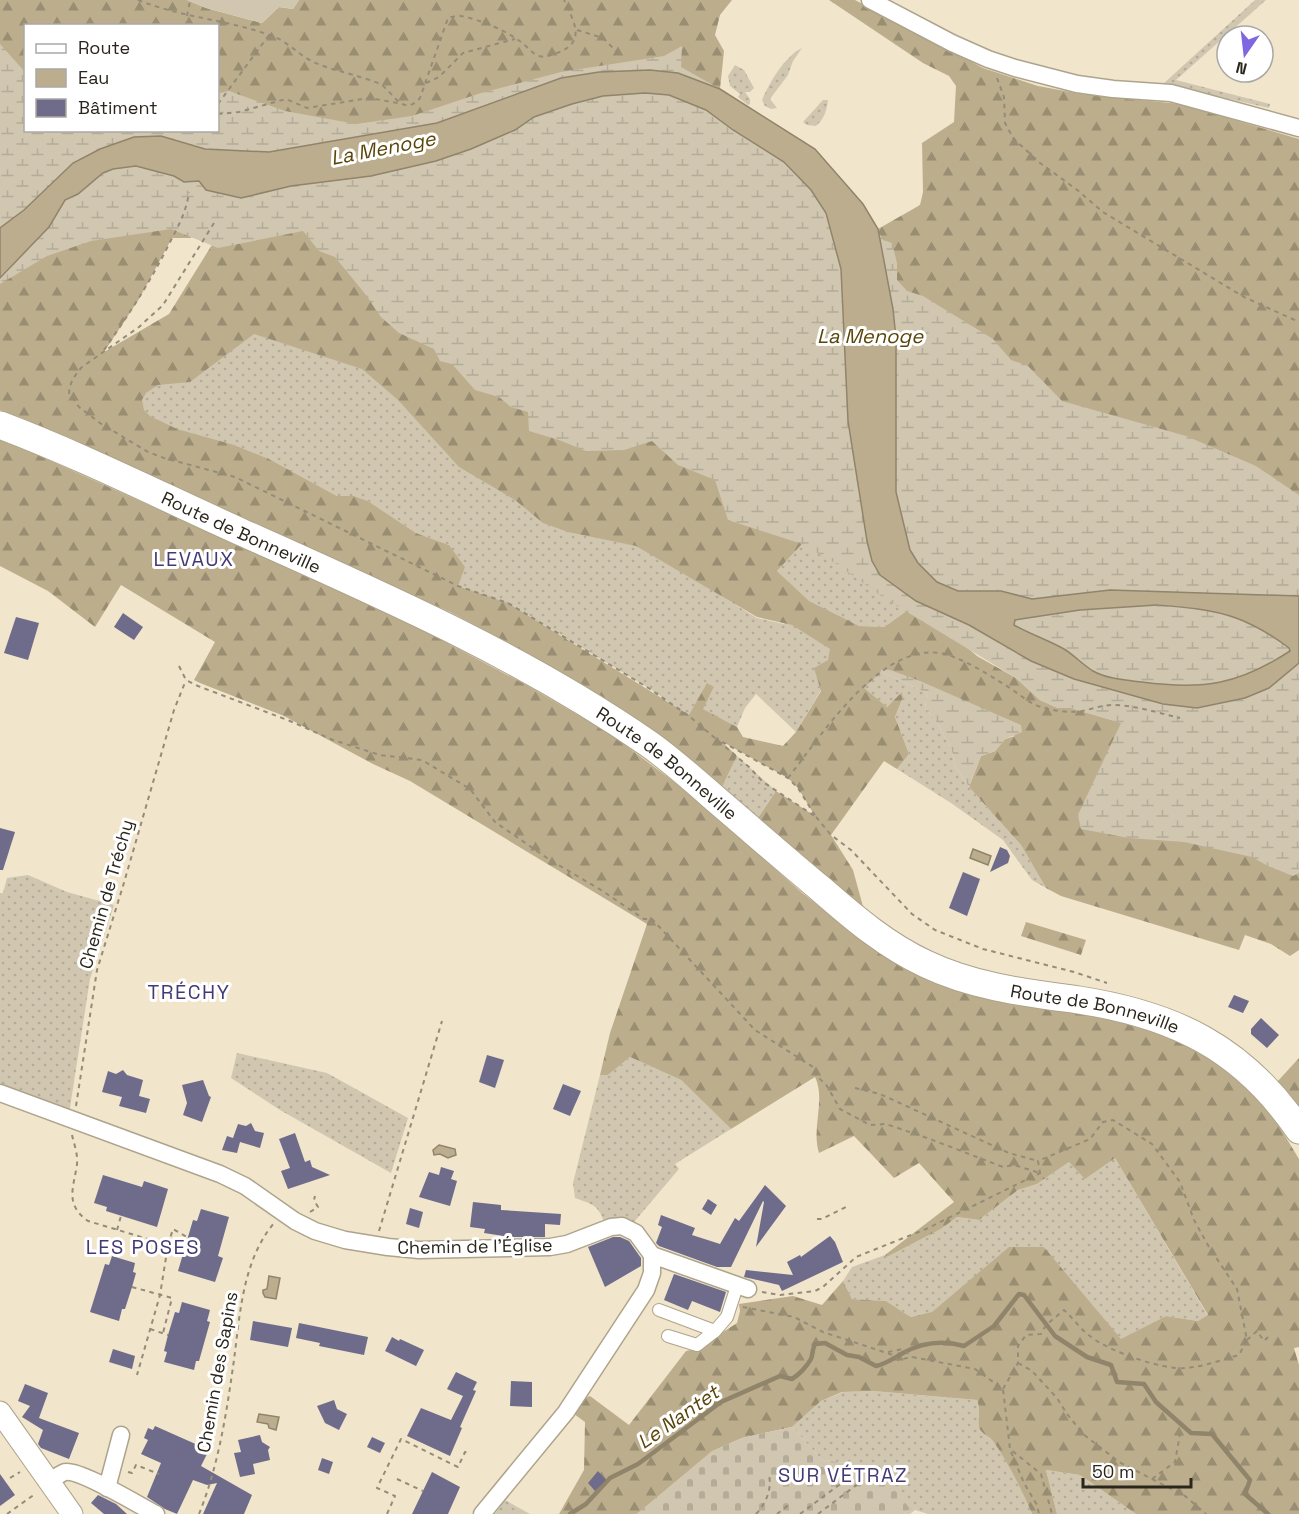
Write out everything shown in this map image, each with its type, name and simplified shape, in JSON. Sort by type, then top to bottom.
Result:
[{"type":"main road","name":"Route de Bonneville","points":[[0,425],[365,587],[504,656],[591,707],[652,747],[849,914],[902,951],[926,964],[978,983],[1123,1009],[1186,1029],[1219,1048],[1255,1076],[1277,1099],[1299,1130]]},
{"type":"street","points":[[870,0],[988,59],[1077,84],[1172,93],[1299,128]]},
{"type":"street","name":"Chemin de l'Église","points":[[0,1093],[220,1174],[245,1186],[295,1221],[315,1231],[345,1240],[419,1250],[550,1247],[567,1244],[611,1227],[622,1226],[636,1233],[652,1255]]},
{"type":"street","points":[[482,1514],[566,1412],[600,1362],[646,1290],[652,1273],[652,1255],[743,1288],[727,1317],[715,1331],[697,1345],[668,1336]]},
{"type":"street","points":[[659,1310],[715,1331]]},
{"type":"street","points":[[0,1412],[8,1435],[72,1514]]},
{"type":"street","points":[[107,1488],[121,1435]]},
{"type":"street","points":[[49,1483],[68,1472],[88,1478],[156,1514]]},
{"type":"path","points":[[138,0],[187,16],[278,38],[320,65],[378,83],[387,88],[400,103]]},
{"type":"path","points":[[219,114],[239,112],[286,99],[307,108],[369,98],[414,104],[420,98],[448,18],[459,15],[496,28],[540,57],[548,57],[568,49],[575,40],[577,30],[564,0]]},
{"type":"path","points":[[187,16],[190,1]]},
{"type":"path","points":[[577,30],[603,38],[618,53]]},
{"type":"path","points":[[219,103],[269,35]]},
{"type":"path","points":[[425,84],[439,77],[464,53],[515,39]]},
{"type":"path","points":[[988,59],[1004,97],[1005,123],[1013,138],[1040,163],[1103,212],[1244,297],[1299,322]]},
{"type":"path","points":[[102,353],[128,317],[157,268],[187,210],[189,192]]},
{"type":"path","points":[[214,223],[163,305],[139,327],[74,375],[69,393],[79,407],[99,423],[148,452],[235,477],[449,582],[508,603],[666,699],[717,739],[763,782],[816,817]]},
{"type":"path","points":[[788,778],[836,717],[880,671],[923,653],[953,656],[985,672],[1031,703],[1043,708],[1064,712],[1124,705],[1180,717]]},
{"type":"path","points":[[179,666],[186,680],[198,686],[343,743],[380,755],[422,760],[470,789],[495,822],[550,860],[644,919],[652,919],[755,1030],[813,1067],[840,1109],[870,1125],[885,1124],[1004,1167],[1014,1165],[1040,1173]]},
{"type":"path","name":"Chemin de Tréchy","points":[[168,1245],[88,1221],[81,1216],[71,1193],[77,1163],[72,1133],[97,970],[174,710],[186,680]]},
{"type":"path","points":[[717,739],[788,778],[798,788],[816,817],[831,835],[851,850],[912,914],[935,930],[983,949],[1074,972],[1112,985]]},
{"type":"path","points":[[375,1245],[442,1021]]},
{"type":"path","points":[[855,1088],[880,1094],[1009,1154],[1038,1161],[1090,1139],[1103,1122],[1113,1120],[1152,1144],[1180,1182],[1194,1220],[1237,1289],[1247,1341]]},
{"type":"path","points":[[1038,1161],[1040,1173],[1044,1179]]},
{"type":"path","points":[[743,1288],[780,1295],[823,1287],[856,1257],[926,1229],[1040,1173]]},
{"type":"path","points":[[310,1212],[318,1207],[314,1200],[315,1196]]},
{"type":"path","points":[[818,1219],[846,1207]]},
{"type":"path","points":[[117,1230],[121,1216]]},
{"type":"path","points":[[137,1376],[160,1294],[173,1229],[187,1237]]},
{"type":"path","name":"Chemin des Sapins","points":[[199,1514],[219,1449],[244,1292],[258,1247],[265,1235]]},
{"type":"path","points":[[132,1287],[172,1298],[163,1333]]},
{"type":"path","points":[[745,1308],[794,1317],[823,1332],[893,1355],[898,1360],[912,1358],[975,1369],[1003,1389]]},
{"type":"path","points":[[1039,1514],[1037,1505],[1024,1483],[1010,1449],[1003,1389],[1018,1363],[1018,1346],[1026,1335],[1041,1334],[1046,1325],[1064,1310],[1090,1337],[1126,1355],[1150,1363],[1183,1368],[1210,1364],[1239,1355],[1247,1341],[1257,1332],[1264,1341],[1268,1337]]},
{"type":"path","points":[[150,1329],[168,1335]]},
{"type":"path","points":[[886,1353],[903,1349],[912,1358]]},
{"type":"path","points":[[1018,1363],[1032,1371],[1058,1398],[1066,1414],[1083,1434],[1119,1462],[1185,1496],[1206,1514]]},
{"type":"path","points":[[1152,1479],[1175,1462],[1180,1434]]},
{"type":"path","points":[[387,1514],[395,1496],[377,1488],[401,1439],[458,1467],[465,1452],[469,1454]]},
{"type":"path","points":[[1010,1449],[1041,1474],[1052,1514]]},
{"type":"path","points":[[122,1471],[132,1473],[136,1465],[159,1474]]},
{"type":"path","points":[[756,1514],[767,1497],[769,1475]]},
{"type":"path","points":[[397,1479],[423,1491]]},
{"type":"path","points":[[800,1514],[847,1479]]},
{"type":"path","points":[[818,1514],[863,1480]]},
{"type":"path","points":[[7,1514],[32,1496]]},
{"type":"path","points":[[777,1514],[790,1503]]},
{"type":"green space","points":[[0,0],[187,0],[206,8],[262,23],[279,7],[293,9],[299,0],[732,0],[720,15],[715,35],[724,51],[720,89],[678,73],[269,152],[219,124],[219,24],[24,24],[25,132],[0,228]]},
{"type":"green space","points":[[187,0],[299,0],[293,9],[279,7],[262,23],[206,8]]},
{"type":"green space","points":[[829,0],[855,0],[983,68],[1038,86],[1081,94],[1180,104],[1299,139],[1299,596],[893,309],[878,229],[920,205],[923,192],[922,143],[954,122],[956,86],[949,76],[923,63]]},
{"type":"green space","points":[[1255,0],[1266,0],[1239,24],[1229,24]]},
{"type":"green space","points":[[1215,37],[1215,45],[1176,80],[1270,104],[1269,108],[1163,84]]},
{"type":"green space","points":[[0,44],[24,71],[24,132],[219,132],[219,93],[229,91],[285,111],[356,124],[412,116],[481,93],[561,72],[664,56],[682,46],[681,67],[815,149],[863,204],[883,240],[892,243],[897,263],[897,280],[907,291],[923,296],[993,339],[1011,360],[1028,366],[1062,401],[1186,436],[1256,466],[1299,495],[1299,873],[1293,876],[1252,857],[1184,842],[1129,838],[1081,829],[1078,815],[1121,723],[1071,708],[1058,708],[1040,700],[1016,678],[884,598],[838,565],[802,544],[728,520],[715,480],[678,465],[652,441],[624,450],[586,451],[529,431],[528,412],[511,407],[499,397],[475,390],[452,364],[440,361],[434,349],[399,333],[381,317],[335,257],[319,251],[303,231],[218,248],[171,229],[91,241],[47,256],[0,284]]},
{"type":"green space","points":[[802,48],[793,61],[788,75],[770,99],[777,108],[771,109],[765,106],[762,100],[773,78],[789,57]]},
{"type":"green space","points":[[735,65],[744,70],[754,88],[750,92],[745,92],[750,99],[748,105],[730,86],[728,76]]},
{"type":"green space","points":[[823,100],[828,100],[828,104],[819,123],[816,126],[803,122]]},
{"type":"green space","points":[[304,194],[838,565],[802,544],[777,571],[809,601],[859,626],[884,627],[905,612],[899,589],[977,656],[1016,678],[1040,700],[1058,708],[1071,708],[1122,723],[1299,669],[1299,950],[1290,956],[1271,944],[1245,935],[1239,950],[1061,896],[1046,888],[1021,845],[969,787],[981,756],[995,751],[1005,739],[1015,736],[885,668],[864,688],[887,707],[902,692],[903,697],[895,717],[909,754],[897,769],[884,761],[831,835],[853,870],[864,910],[756,821],[776,791],[815,816],[798,788],[788,778],[721,741],[737,756],[720,791],[610,704],[509,643],[450,612],[0,410],[0,278],[32,244],[201,207],[191,238],[172,238],[139,299],[104,352],[169,314],[241,198]],"holes":[[[254,334],[362,369],[398,400],[459,467],[515,500],[543,523],[568,532],[636,546],[757,617],[792,625],[830,649],[828,660],[814,668],[821,691],[796,732],[783,746],[743,737],[737,727],[703,709],[714,687],[707,683],[689,715],[508,603],[458,586],[465,567],[449,545],[416,533],[368,501],[354,496],[337,496],[271,460],[234,445],[177,429],[150,416],[144,410],[142,400],[146,393],[158,385],[190,382]]]},
{"type":"green space","points":[[290,309],[584,511],[757,618],[784,624],[808,601],[777,571],[802,544],[838,565],[906,611],[884,627],[859,626],[828,660],[821,690],[796,732],[756,694],[745,708],[737,727],[702,709],[714,687],[689,716],[650,689],[508,603],[458,586],[449,545],[416,533],[368,501],[354,496],[337,496],[271,460],[210,470],[95,379],[197,356]]},
{"type":"green space","points":[[0,438],[406,621],[528,686],[609,733],[693,796],[801,892],[861,939],[1123,1018],[1171,1035],[1224,1068],[1242,1083],[1276,1121],[1299,1159],[1299,1347],[1294,1348],[1299,1365],[1299,1514],[1136,1514],[1080,1475],[1046,1470],[1057,1514],[1032,1514],[1003,1456],[992,1440],[979,1428],[977,1400],[873,1391],[842,1392],[821,1401],[792,1427],[742,1438],[713,1451],[637,1514],[559,1514],[584,1470],[585,1422],[574,1414],[583,1399],[590,1396],[629,1425],[686,1351],[697,1349],[737,1323],[739,1304],[793,1296],[822,1305],[843,1281],[852,1299],[886,1301],[911,1317],[932,1312],[1009,1247],[1044,1247],[1121,1339],[1166,1316],[1198,1321],[1208,1315],[1115,1158],[1085,1179],[1069,1162],[1037,1184],[1018,1190],[979,1220],[957,1217],[941,1229],[887,1257],[885,1255],[954,1202],[919,1163],[894,1178],[854,1136],[819,1153],[817,1134],[819,1095],[815,1077],[731,1129],[681,1080],[630,1057],[608,1075],[600,1075],[610,1033],[647,924],[410,781],[373,764],[284,716],[194,680],[215,642],[121,585],[95,627],[48,591],[0,566]]},
{"type":"green space","points":[[885,668],[1021,725],[1022,732],[1005,739],[995,751],[981,756],[969,787],[955,766],[952,751],[938,724],[925,708],[927,693],[880,671]]},
{"type":"green space","points":[[880,671],[927,693],[925,708],[938,724],[952,751],[955,766],[969,787],[1021,845],[1046,888],[1032,880],[1003,840],[951,803],[897,769],[909,754],[895,717],[903,697],[902,693],[887,707],[863,688]]},
{"type":"green space","points":[[737,756],[776,791],[756,821],[720,791]]},
{"type":"green space","points":[[28,875],[67,892],[114,905],[90,979],[69,1114],[0,1089],[0,893],[3,893],[7,878]]},
{"type":"green space","points":[[1026,922],[1086,940],[1081,955],[1021,936]]},
{"type":"green space","points":[[237,1053],[327,1073],[408,1118],[391,1173],[280,1110],[231,1078]]},
{"type":"green space","points":[[630,1057],[681,1080],[731,1129],[675,1164],[679,1169],[634,1222],[624,1220],[604,1222],[602,1216],[590,1203],[575,1198],[573,1183],[600,1075],[608,1075]]},
{"type":"green space","points":[[1299,1058],[1299,1109],[1277,1082]]},
{"type":"green space","points":[[1115,1158],[1208,1316],[1198,1321],[1166,1316],[1121,1340],[1044,1247],[1009,1248],[932,1313],[911,1317],[886,1301],[852,1299],[843,1281],[852,1267],[885,1255],[887,1257],[941,1229],[957,1217],[979,1220],[1018,1190],[1037,1184],[1069,1162]]},
{"type":"green space","points":[[873,1391],[977,1400],[979,1428],[992,1440],[1003,1456],[1032,1514],[928,1514],[915,1510],[910,1514],[904,1514],[910,1509],[870,1466],[822,1460],[792,1427],[821,1401],[843,1392]]},
{"type":"green space","points":[[792,1427],[822,1460],[870,1466],[881,1471],[910,1509],[904,1514],[637,1514],[712,1451],[742,1438]]},
{"type":"green space","points":[[1046,1470],[1080,1475],[1136,1514],[1057,1514]]},
{"type":"green space","points":[[505,1500],[530,1514],[495,1514]]},
{"type":"water","name":"La Menoge","points":[[650,70],[678,73],[720,89],[815,149],[863,204],[878,229],[893,309],[896,338],[896,492],[910,550],[918,563],[937,582],[958,591],[1001,591],[1032,599],[1110,590],[1299,596],[1299,663],[1269,688],[1245,698],[1197,708],[1163,704],[1074,679],[1031,661],[969,625],[916,601],[880,575],[872,561],[867,541],[848,421],[841,269],[826,213],[811,190],[784,162],[706,110],[669,95],[645,93],[603,96],[534,117],[515,130],[436,161],[371,176],[291,186],[241,198],[206,190],[199,181],[184,182],[174,176],[136,166],[113,169],[103,173],[78,194],[65,200],[49,227],[0,278],[0,228],[24,210],[73,163],[100,149],[134,137],[161,136],[205,149],[269,152],[437,123],[561,78],[599,72]],"holes":[[[1157,605],[1207,610],[1236,618],[1270,635],[1290,651],[1236,678],[1202,685],[1164,684],[1117,679],[1098,674],[1064,649],[1014,625],[1015,620],[1080,610]]]},
{"type":"water","points":[[973,849],[991,856],[988,865],[970,858]]},
{"type":"water","points":[[439,1145],[455,1149],[456,1155],[448,1158],[440,1154],[434,1155],[433,1150]]},
{"type":"water","points":[[269,1276],[280,1278],[276,1299],[265,1297],[263,1293],[263,1290],[267,1289]]},
{"type":"water","points":[[259,1414],[279,1417],[276,1430],[269,1428],[268,1424],[257,1422]]},
{"type":"building","points":[[123,613],[143,627],[134,640],[114,627]]},
{"type":"building","points":[[16,617],[39,623],[28,660],[4,653]]},
{"type":"building","points":[[0,828],[15,832],[3,870],[0,870]]},
{"type":"building","points":[[1000,847],[1007,850],[1010,856],[1008,863],[990,872]]},
{"type":"building","points":[[963,872],[980,879],[967,916],[949,908]]},
{"type":"building","points":[[1234,995],[1249,1001],[1243,1013],[1228,1007]]},
{"type":"building","points":[[1261,1018],[1279,1035],[1267,1048],[1251,1034],[1251,1029]]},
{"type":"building","points":[[487,1055],[504,1060],[495,1088],[479,1082]]},
{"type":"building","points":[[123,1070],[127,1075],[143,1080],[139,1096],[150,1099],[146,1113],[119,1106],[122,1097],[102,1092],[108,1071],[116,1074]]},
{"type":"building","points":[[203,1080],[211,1097],[202,1122],[183,1115],[187,1103],[182,1085]]},
{"type":"building","points":[[563,1084],[581,1091],[570,1116],[553,1109]]},
{"type":"building","points":[[251,1123],[255,1131],[264,1133],[260,1148],[240,1142],[237,1153],[222,1150],[227,1136],[233,1138],[238,1124],[246,1126]]},
{"type":"building","points":[[295,1133],[305,1162],[310,1160],[312,1167],[330,1175],[288,1189],[281,1171],[290,1168],[279,1139]]},
{"type":"building","points":[[441,1167],[454,1171],[451,1179],[457,1181],[450,1206],[419,1197],[429,1172],[439,1175]]},
{"type":"building","points":[[103,1175],[142,1187],[144,1181],[168,1189],[157,1227],[106,1211],[107,1207],[94,1203]]},
{"type":"building","points":[[765,1185],[786,1206],[756,1247],[763,1201],[731,1267],[717,1267],[656,1243],[662,1227],[658,1225],[661,1215],[695,1228],[692,1235],[720,1244],[735,1218],[739,1221]]},
{"type":"building","points":[[708,1199],[717,1205],[711,1215],[702,1209]]},
{"type":"building","points":[[473,1202],[501,1205],[501,1210],[561,1214],[560,1225],[545,1224],[545,1237],[510,1237],[484,1233],[485,1229],[470,1227]]},
{"type":"building","points":[[410,1208],[423,1212],[419,1228],[406,1224]]},
{"type":"building","points":[[201,1209],[229,1217],[218,1256],[223,1258],[215,1282],[178,1271],[193,1220],[197,1221]]},
{"type":"building","points":[[830,1236],[843,1262],[782,1291],[779,1285],[744,1277],[746,1270],[793,1275],[787,1262],[800,1255],[801,1257]]},
{"type":"building","points":[[613,1237],[629,1241],[641,1258],[641,1266],[605,1287],[588,1247]]},
{"type":"building","points":[[112,1256],[135,1263],[133,1272],[136,1273],[119,1321],[90,1312],[105,1264],[109,1265]]},
{"type":"building","points":[[674,1274],[726,1292],[720,1312],[692,1301],[688,1310],[664,1300]]},
{"type":"building","points":[[182,1302],[210,1310],[207,1321],[210,1322],[199,1361],[196,1361],[194,1370],[164,1362],[168,1335],[175,1312],[179,1313]]},
{"type":"building","points":[[253,1321],[292,1328],[288,1347],[250,1340]]},
{"type":"building","points":[[299,1323],[368,1337],[364,1355],[319,1346],[320,1343],[296,1338]]},
{"type":"building","points":[[392,1337],[424,1350],[416,1366],[385,1351]]},
{"type":"building","points":[[113,1349],[135,1356],[132,1369],[109,1362]]},
{"type":"building","points":[[456,1372],[477,1382],[473,1390],[476,1391],[450,1456],[407,1436],[421,1408],[451,1420],[463,1396],[447,1389]]},
{"type":"building","points":[[511,1381],[532,1382],[532,1407],[510,1406]]},
{"type":"building","points":[[25,1384],[48,1393],[39,1418],[79,1433],[69,1459],[41,1448],[38,1444],[43,1430],[22,1417],[30,1406],[18,1401]]},
{"type":"building","points":[[334,1400],[337,1409],[347,1414],[339,1430],[325,1423],[317,1406]]},
{"type":"building","points":[[155,1426],[209,1450],[201,1466],[252,1495],[244,1514],[203,1514],[217,1483],[207,1485],[193,1480],[177,1514],[147,1497],[161,1463],[141,1454],[148,1440],[144,1438],[148,1428],[153,1430]]},
{"type":"building","points":[[260,1435],[262,1442],[270,1447],[268,1450],[270,1460],[253,1464],[255,1474],[240,1477],[234,1453],[241,1452],[238,1440]]},
{"type":"building","points":[[372,1437],[385,1443],[380,1453],[367,1447]]},
{"type":"building","points":[[322,1458],[333,1462],[329,1474],[318,1470]]},
{"type":"building","points":[[598,1471],[606,1480],[595,1491],[588,1483]]},
{"type":"building","points":[[432,1472],[460,1487],[448,1514],[412,1514]]},
{"type":"building","points":[[0,1474],[15,1495],[0,1506]]},
{"type":"building","points":[[98,1495],[116,1504],[127,1514],[104,1514],[91,1503]]},
{"type":"waterway","name":"Le Nantet","points":[[570,1514],[586,1504],[610,1478],[638,1464],[721,1402],[780,1376],[792,1379],[795,1377],[811,1359],[815,1344],[825,1343],[847,1355],[859,1357],[876,1366],[925,1344],[948,1343],[964,1346],[994,1326],[1019,1294],[1024,1295],[1055,1336],[1087,1357],[1111,1365],[1117,1382],[1144,1384],[1156,1402],[1191,1433],[1212,1434],[1250,1480],[1245,1494],[1268,1514]]},
{"type":"district","name":"LEVAUX","points":[[194,559]]},
{"type":"district","name":"TRÉCHY","points":[[189,992]]},
{"type":"district","name":"LES POSES","points":[[143,1247]]},
{"type":"district","name":"SUR VÉTRAZ","points":[[843,1475]]}]
